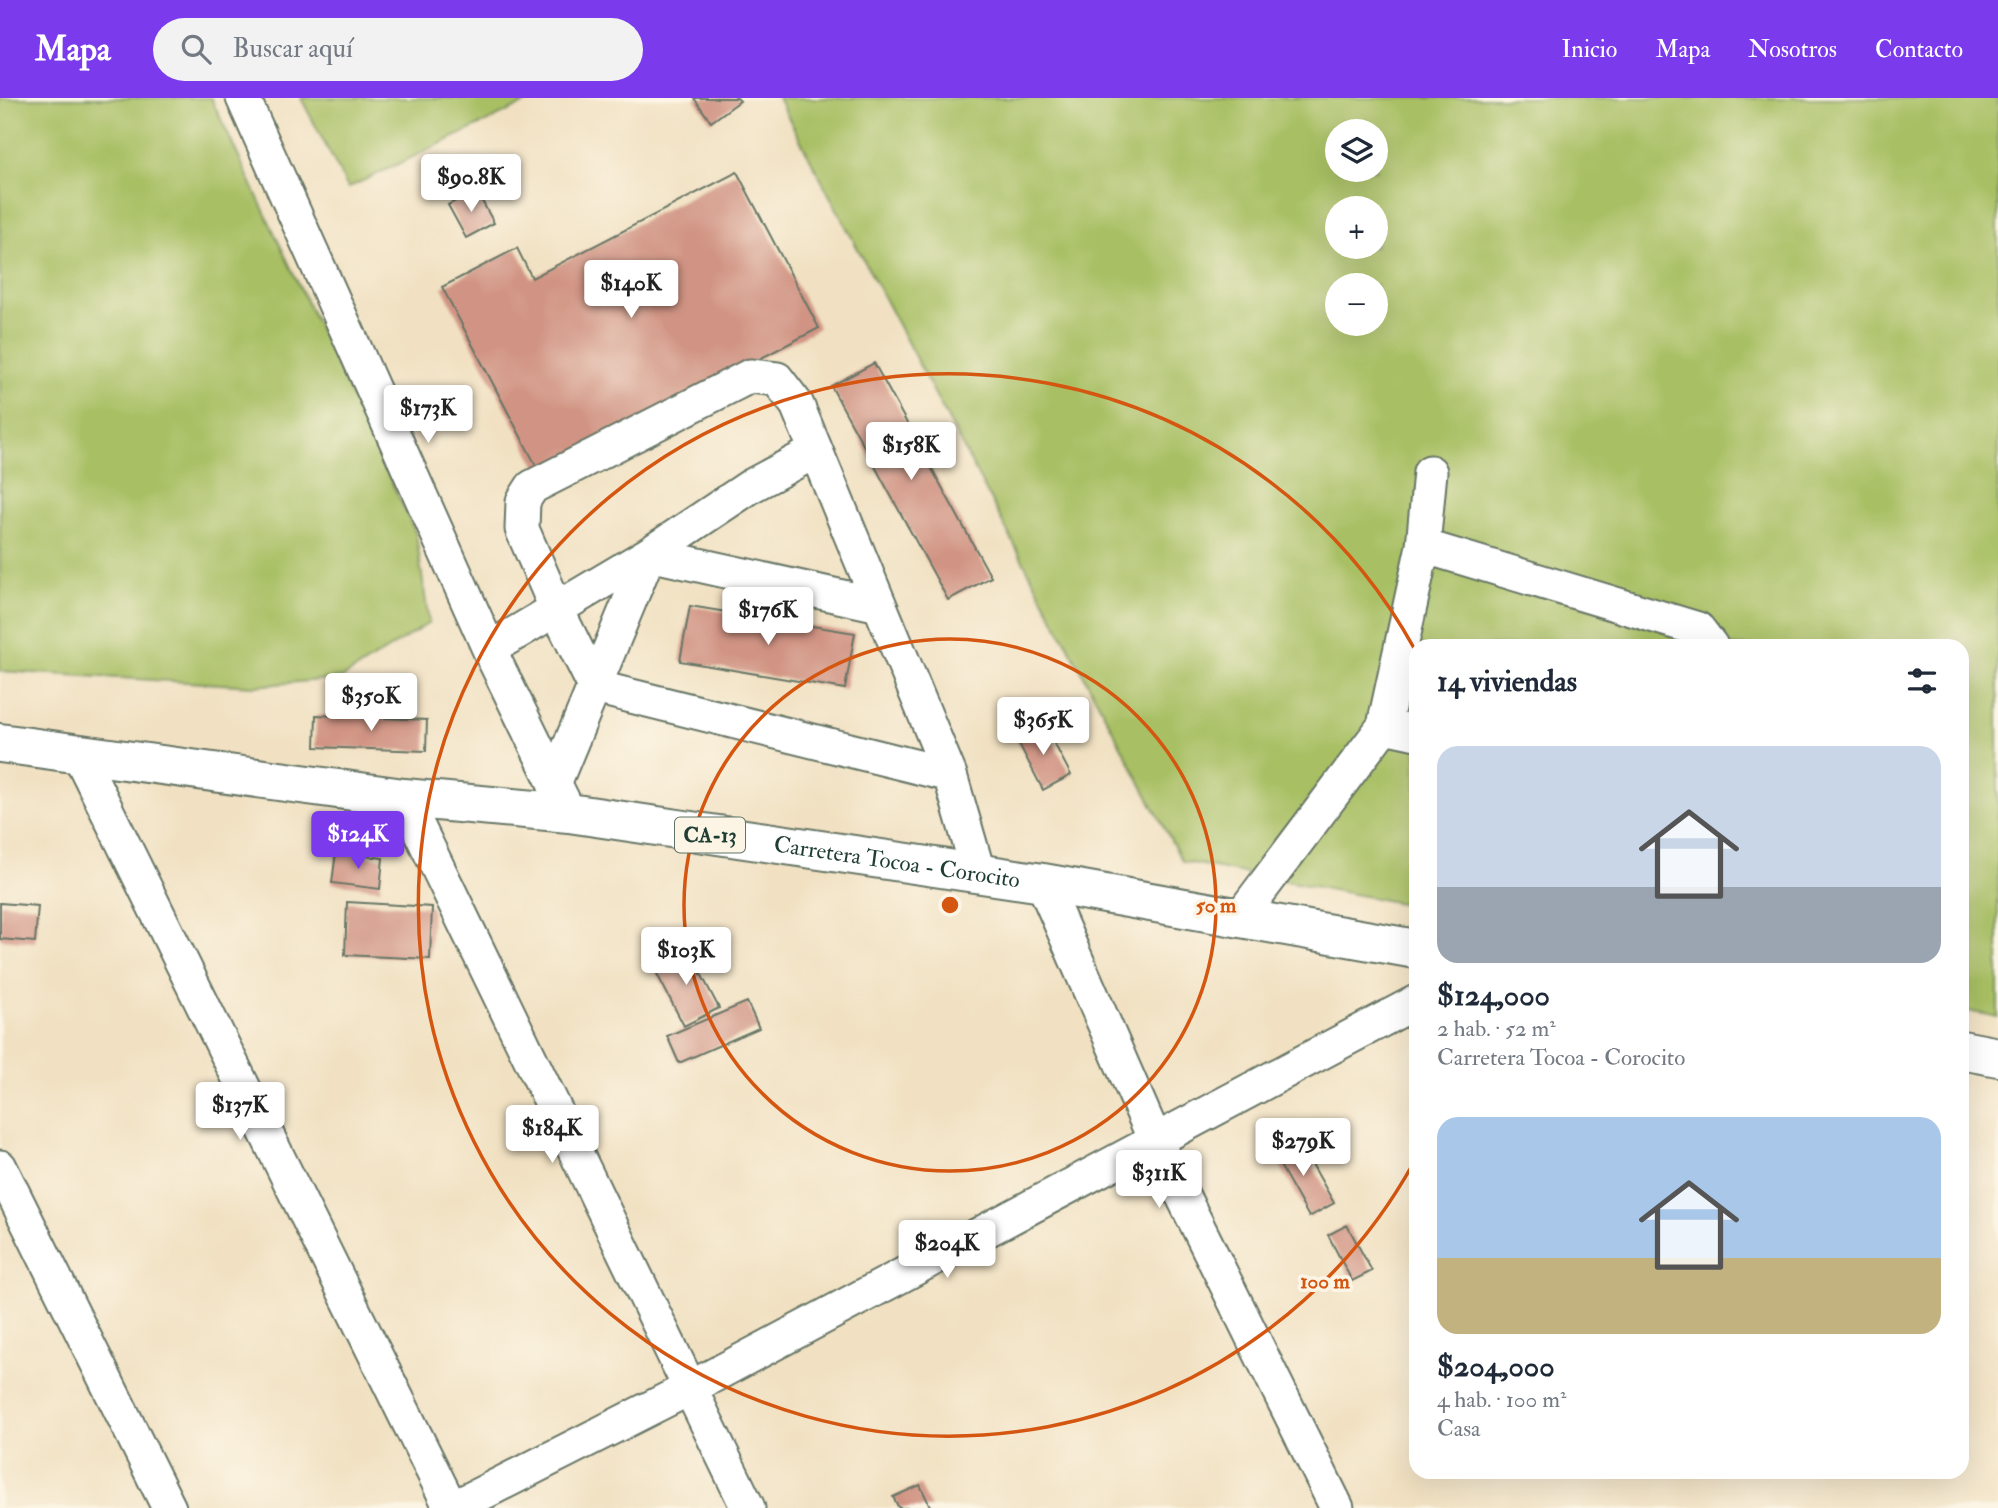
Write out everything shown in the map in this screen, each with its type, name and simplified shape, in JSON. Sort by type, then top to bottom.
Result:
[{"type":"main road","name":"Carretera Tocoa - Corocito","points":[[0,743],[404,798],[561,799],[979,875],[1241,916],[1409,948]]},
{"type":"main road","points":[[1969,1051],[1998,1057]]},
{"type":"street","points":[[243,98],[489,649],[561,799]]},
{"type":"street","points":[[950,775],[596,687],[556,610],[522,529],[523,501],[531,487],[750,376],[777,379],[797,405],[950,775],[979,875]]},
{"type":"street","points":[[489,649],[649,554],[751,486],[816,451]]},
{"type":"street","points":[[1241,916],[1384,726],[1423,546],[1430,472]]},
{"type":"street","points":[[1423,546],[1698,629],[1706,639]]},
{"type":"street","points":[[561,799],[596,687],[649,554]]},
{"type":"street","points":[[649,554],[879,605]]},
{"type":"street","points":[[1384,726],[1409,731]]},
{"type":"street","points":[[78,752],[452,1508],[690,1388],[1409,1006]]},
{"type":"street","points":[[404,798],[748,1508]]},
{"type":"street","points":[[1043,883],[1154,1139],[1337,1508]]},
{"type":"street","points":[[0,1167],[169,1508]]},
{"type":"green space","points":[[0,98],[211,98],[416,534],[429,623],[342,678],[254,686],[0,671]]},
{"type":"green space","points":[[301,98],[536,98],[348,188]]},
{"type":"green space","points":[[778,98],[1998,98],[1998,1017],[1969,1011],[1969,639],[1409,639],[1409,905],[1182,861]]},
{"type":"building","points":[[694,98],[737,98],[740,101],[711,122]]},
{"type":"building","points":[[737,172],[819,328],[540,473],[442,287],[517,248],[532,278]]},
{"type":"building","points":[[476,190],[494,223],[466,238],[448,205]]},
{"type":"building","points":[[874,363],[991,577],[948,600],[831,386]]},
{"type":"building","points":[[690,606],[855,633],[845,689],[680,661]]},
{"type":"building","points":[[316,715],[427,720],[426,751],[315,747]]},
{"type":"building","points":[[1044,724],[1071,775],[1043,790],[1016,738]]},
{"type":"building","points":[[336,852],[383,858],[380,889],[332,883]]},
{"type":"building","points":[[347,902],[432,907],[430,959],[345,955]]},
{"type":"building","points":[[0,903],[38,906],[35,942],[0,939]]},
{"type":"building","points":[[688,949],[719,1008],[684,1026],[653,966]]},
{"type":"building","points":[[747,1002],[759,1028],[679,1063],[667,1036]]},
{"type":"building","points":[[1298,1139],[1334,1203],[1309,1217],[1273,1153]]},
{"type":"building","points":[[1347,1225],[1372,1271],[1352,1281],[1328,1235]]},
{"type":"building","points":[[920,1485],[931,1508],[899,1508],[893,1497]]}]
